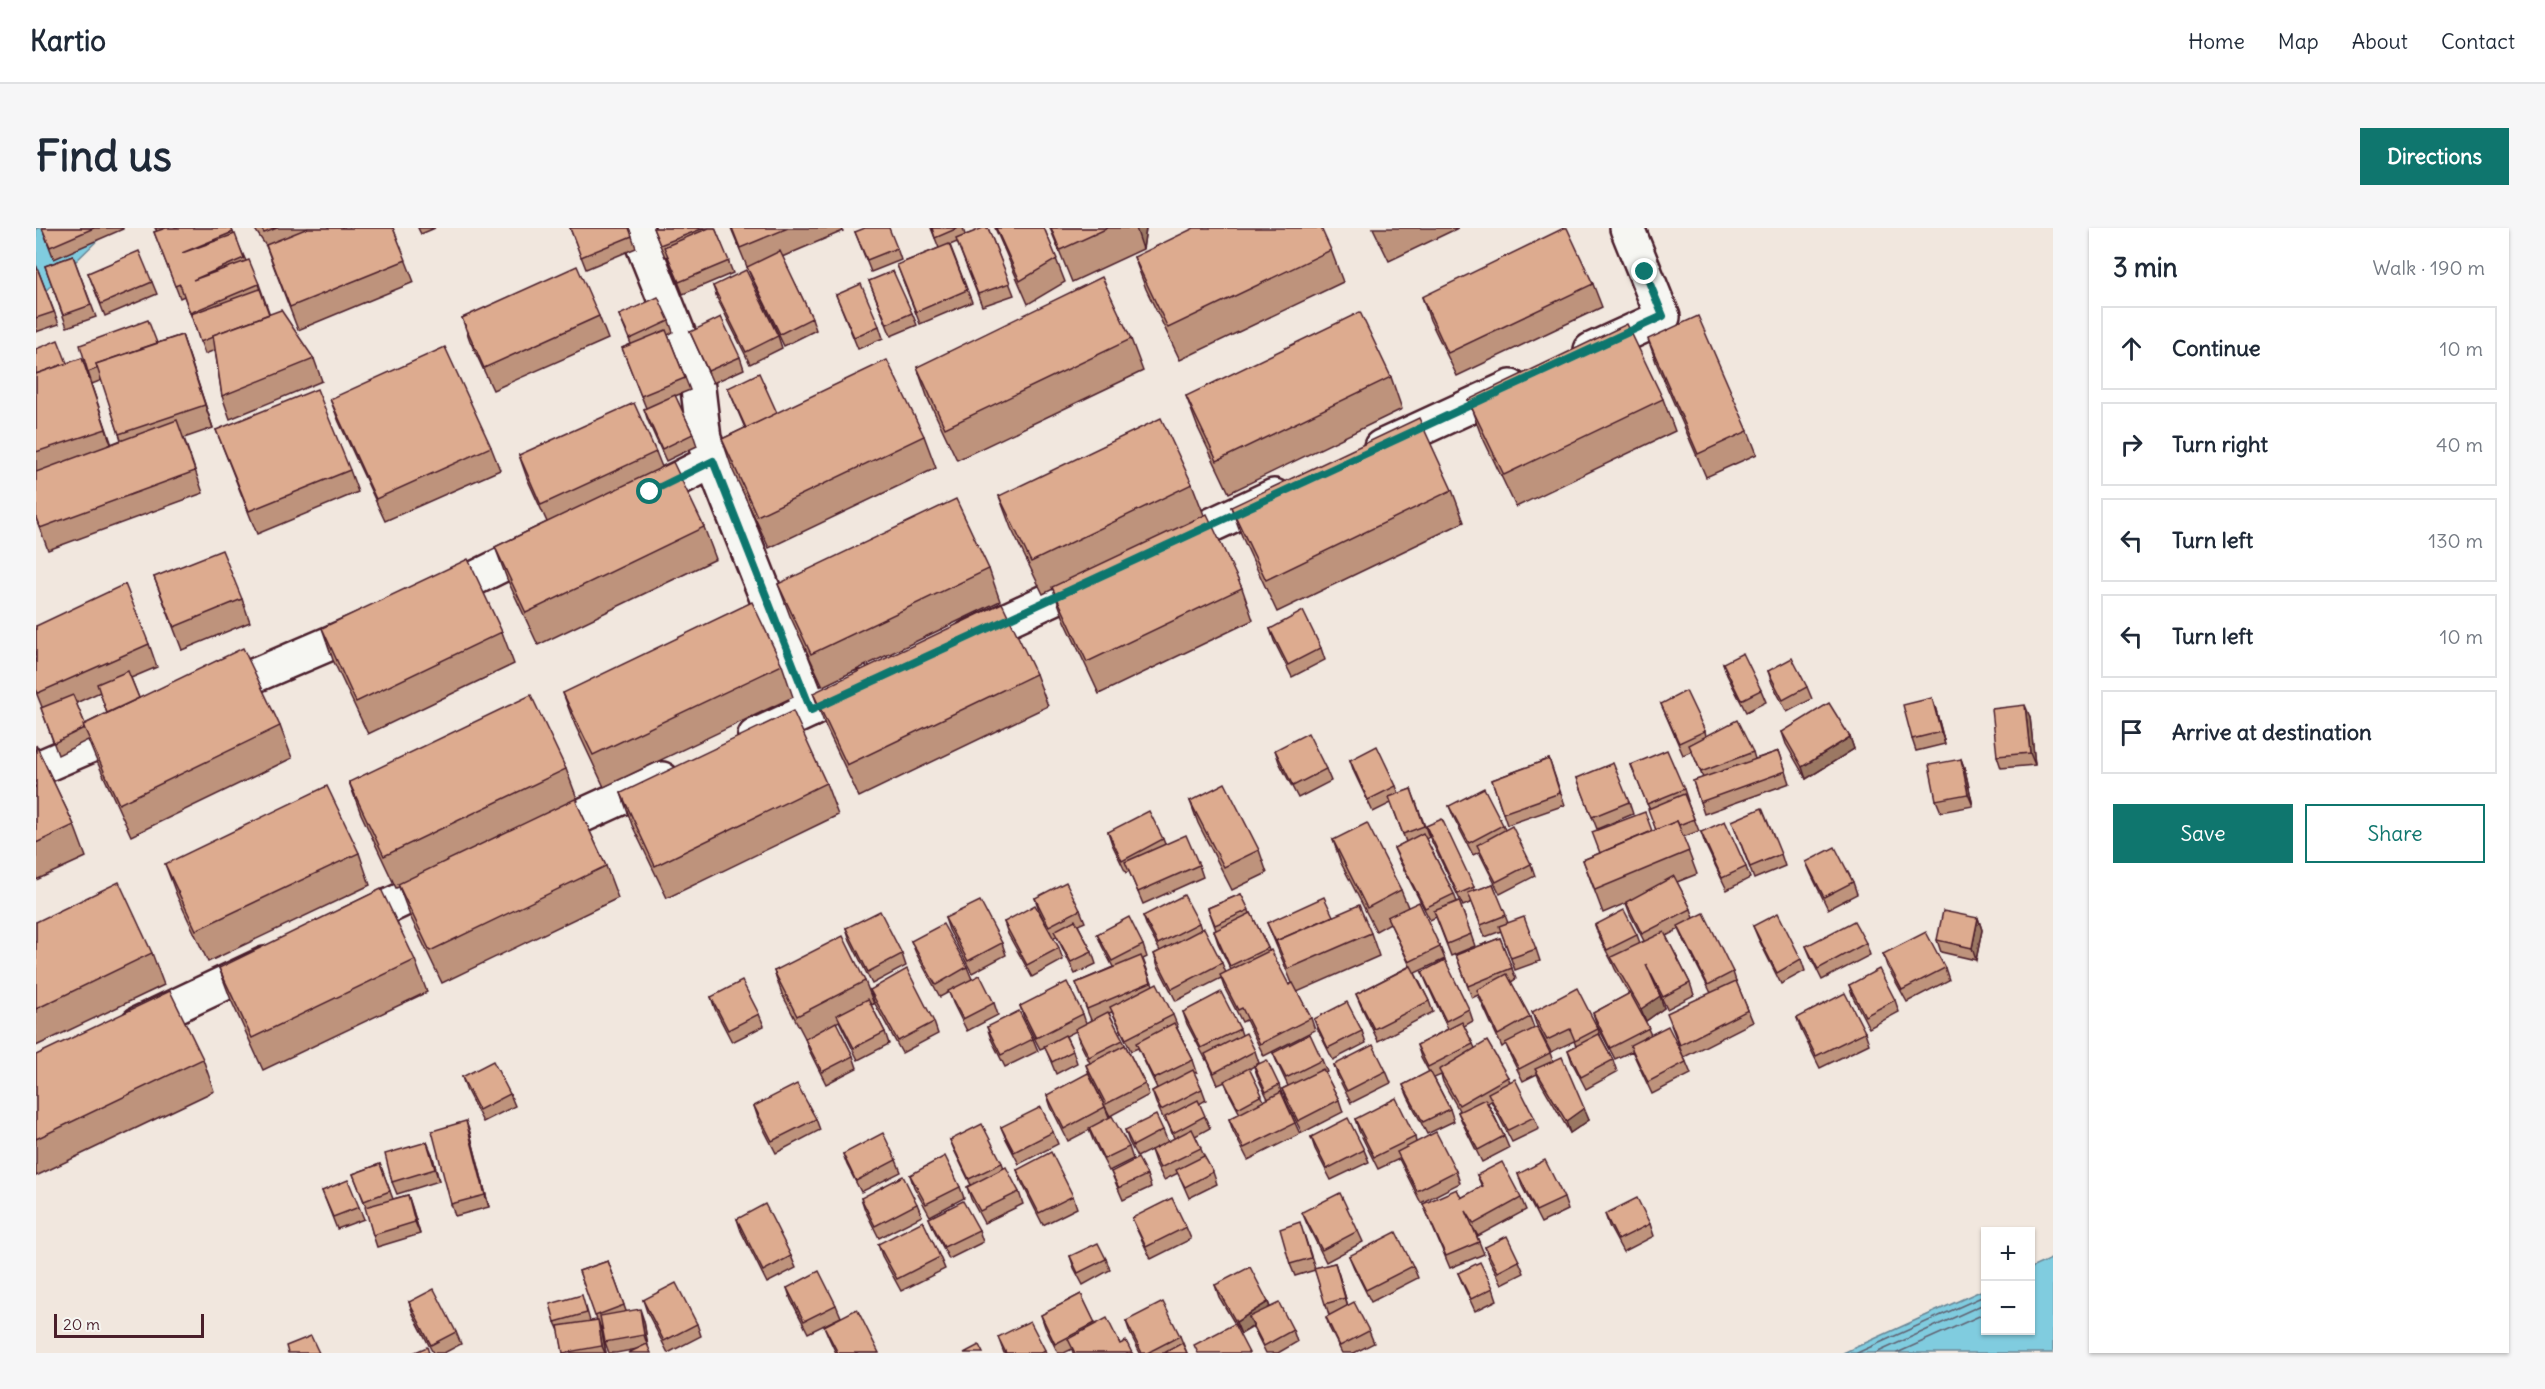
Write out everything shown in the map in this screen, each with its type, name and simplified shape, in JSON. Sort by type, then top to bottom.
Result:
[{"type":"street","points":[[636,228],[697,380],[705,439],[811,710]]},
{"type":"street","points":[[1566,361],[1663,316],[1627,228]]},
{"type":"street","points":[[1350,461],[1534,376]]},
{"type":"street","points":[[618,508],[713,461]]},
{"type":"street","points":[[941,650],[1296,486]]},
{"type":"street","points":[[188,704],[400,613],[565,534]]},
{"type":"street","points":[[727,748],[887,675]]},
{"type":"street","points":[[36,769],[156,718]]},
{"type":"street","points":[[517,846],[686,768]]},
{"type":"street","points":[[325,936],[475,866]]},
{"type":"street","points":[[111,1037],[293,951]]},
{"type":"water","points":[[36,228],[110,228],[36,300]]},
{"type":"water","points":[[2053,1258],[2053,1353],[1843,1353],[1981,1291],[1981,1335],[2035,1335],[2035,1266]]},
{"type":"building","points":[[42,228],[94,228],[50,247]]},
{"type":"building","points":[[166,228],[231,228],[233,232],[182,253],[235,234],[244,258],[193,280],[249,260],[259,284],[190,313],[180,284],[175,286],[154,232]]},
{"type":"building","points":[[261,228],[277,228],[264,233]]},
{"type":"building","points":[[308,228],[393,228],[406,260],[290,307],[266,245]]},
{"type":"building","points":[[570,228],[629,228],[632,236],[581,257]]},
{"type":"building","points":[[653,228],[704,228],[660,245]]},
{"type":"building","points":[[709,228],[715,228],[729,261],[679,282],[664,247]]},
{"type":"building","points":[[732,228],[788,228],[740,248]]},
{"type":"building","points":[[865,228],[889,228],[897,248],[867,260],[855,232]]},
{"type":"building","points":[[932,228],[958,228],[935,238]]},
{"type":"building","points":[[988,228],[1010,283],[978,294],[956,239]]},
{"type":"building","points":[[996,228],[1044,228],[1057,259],[1020,281]]},
{"type":"building","points":[[1051,228],[1108,228],[1060,250]]},
{"type":"building","points":[[1194,228],[1321,228],[1331,250],[1168,328],[1134,257]]},
{"type":"building","points":[[1567,228],[1593,284],[1448,353],[1422,297]]},
{"type":"building","points":[[949,244],[967,290],[916,312],[897,265]]},
{"type":"building","points":[[139,251],[152,282],[101,304],[88,273]]},
{"type":"building","points":[[780,251],[812,318],[780,334],[747,267]]},
{"type":"building","points":[[73,256],[91,305],[63,315],[45,266]]},
{"type":"building","points":[[36,265],[54,312],[36,318]]},
{"type":"building","points":[[577,266],[599,316],[484,368],[462,318]]},
{"type":"building","points":[[746,270],[778,336],[746,352],[713,286]]},
{"type":"building","points":[[893,271],[912,313],[887,324],[869,281]]},
{"type":"building","points":[[1102,277],[1131,339],[945,428],[917,367]]},
{"type":"building","points":[[861,284],[879,326],[854,337],[836,295]]},
{"type":"building","points":[[260,289],[269,314],[200,342],[191,314]]},
{"type":"building","points":[[658,297],[669,321],[630,339],[619,315]]},
{"type":"building","points":[[281,310],[314,359],[222,396],[213,335]]},
{"type":"building","points":[[1360,312],[1391,377],[1217,461],[1186,396]]},
{"type":"building","points":[[1698,316],[1748,431],[1698,454],[1648,339]]},
{"type":"building","points":[[721,317],[740,357],[708,371],[690,332]]},
{"type":"building","points":[[148,320],[157,343],[96,364],[98,368],[88,372],[80,345]]},
{"type":"building","points":[[1627,324],[1663,399],[1504,475],[1468,400]]},
{"type":"building","points":[[666,330],[685,378],[641,396],[622,348]]},
{"type":"building","points":[[182,335],[205,405],[119,434],[96,364]]},
{"type":"building","points":[[58,340],[67,363],[36,374],[36,349]]},
{"type":"building","points":[[445,347],[491,447],[376,499],[330,399]]},
{"type":"building","points":[[82,358],[106,429],[36,452],[36,374]]},
{"type":"building","points":[[887,360],[924,436],[757,516],[722,439]]},
{"type":"building","points":[[759,373],[777,413],[746,428],[728,388]]},
{"type":"building","points":[[317,389],[350,470],[249,511],[216,430]]},
{"type":"building","points":[[675,395],[693,434],[662,449],[644,409]]},
{"type":"building","points":[[634,403],[656,452],[541,505],[519,455]]},
{"type":"building","points":[[1161,418],[1192,484],[1031,562],[999,496]]},
{"type":"building","points":[[1419,418],[1452,490],[1266,580],[1231,507]]},
{"type":"building","points":[[177,420],[195,471],[40,528],[36,518],[36,472]]},
{"type":"building","points":[[673,462],[704,527],[526,613],[495,547]]},
{"type":"building","points":[[956,499],[989,569],[811,654],[778,584]]},
{"type":"building","points":[[1207,514],[1242,588],[1087,662],[1052,587]]},
{"type":"building","points":[[222,550],[242,599],[174,627],[154,577]]},
{"type":"building","points":[[468,559],[502,632],[356,702],[322,628]]},
{"type":"building","points":[[125,584],[149,644],[38,693],[36,689],[36,626]]},
{"type":"building","points":[[752,602],[782,665],[593,755],[563,693]]},
{"type":"building","points":[[1002,603],[1036,674],[847,765],[813,693]]},
{"type":"building","points":[[1303,611],[1321,648],[1288,665],[1270,629]]},
{"type":"building","points":[[243,648],[280,726],[119,804],[83,725]]},
{"type":"building","points":[[1743,653],[1761,690],[1741,700],[1723,663]]},
{"type":"building","points":[[1792,658],[1807,687],[1783,700],[1768,671]]},
{"type":"building","points":[[128,671],[139,698],[107,713],[97,684]]},
{"type":"building","points":[[1686,691],[1705,731],[1679,743],[1661,704]]},
{"type":"building","points":[[73,695],[85,724],[84,728],[54,743],[41,708]]},
{"type":"building","points":[[531,695],[566,769],[384,856],[349,782]]},
{"type":"building","points":[[1932,698],[1941,732],[1912,739],[1903,705]]},
{"type":"building","points":[[1829,703],[1850,737],[1802,767],[1782,732]]},
{"type":"building","points":[[2025,705],[2030,753],[1997,756],[1992,709]]},
{"type":"building","points":[[793,711],[826,783],[655,866],[621,793]]},
{"type":"building","points":[[1737,720],[1753,752],[1701,772],[1689,745]]},
{"type":"building","points":[[1308,733],[1326,769],[1293,786],[1275,750]]},
{"type":"building","points":[[36,745],[74,825],[36,843]]},
{"type":"building","points":[[1377,746],[1396,786],[1368,800],[1350,760]]},
{"type":"building","points":[[1667,750],[1684,789],[1647,804],[1631,765]]},
{"type":"building","points":[[1779,751],[1786,771],[1700,802],[1693,781]]},
{"type":"building","points":[[1549,759],[1560,793],[1503,813],[1492,780]]},
{"type":"building","points":[[1961,759],[1968,794],[1936,800],[1929,765]]},
{"type":"building","points":[[1613,763],[1629,802],[1592,817],[1577,778]]},
{"type":"building","points":[[1225,783],[1259,850],[1224,867],[1190,801]]},
{"type":"building","points":[[327,786],[359,853],[196,930],[165,864]]},
{"type":"building","points":[[1484,788],[1503,825],[1469,843],[1449,806]]},
{"type":"building","points":[[1411,789],[1424,826],[1403,834],[1389,797]]},
{"type":"building","points":[[1684,794],[1694,819],[1679,825],[1677,821],[1656,830],[1648,809]]},
{"type":"building","points":[[575,799],[606,866],[430,951],[398,884]]},
{"type":"building","points":[[1762,808],[1781,854],[1750,867],[1732,821]]},
{"type":"building","points":[[1149,811],[1163,839],[1122,861],[1108,832]]},
{"type":"building","points":[[1645,812],[1652,831],[1600,853],[1592,832]]},
{"type":"building","points":[[1442,819],[1474,887],[1458,894],[1426,826]]},
{"type":"building","points":[[1677,821],[1689,851],[1595,890],[1583,860]]},
{"type":"building","points":[[1725,821],[1746,867],[1722,878],[1701,832]]},
{"type":"building","points":[[1367,823],[1401,890],[1367,908],[1333,840]]},
{"type":"building","points":[[1512,826],[1531,864],[1496,882],[1477,845]]},
{"type":"building","points":[[1423,833],[1454,894],[1425,908],[1394,848]]},
{"type":"building","points":[[1186,835],[1199,865],[1138,892],[1125,862]]},
{"type":"building","points":[[1835,847],[1853,882],[1824,897],[1806,862]]},
{"type":"building","points":[[1674,876],[1691,909],[1642,934],[1626,902]]},
{"type":"building","points":[[119,882],[152,953],[36,1009],[36,922]]},
{"type":"building","points":[[1066,882],[1080,910],[1049,926],[1035,898]]},
{"type":"building","points":[[1493,884],[1506,915],[1481,925],[1468,893]]},
{"type":"building","points":[[381,889],[415,960],[252,1038],[219,968]]},
{"type":"building","points":[[1241,894],[1249,910],[1215,925],[1208,908]]},
{"type":"building","points":[[1184,895],[1199,923],[1158,944],[1143,916]]},
{"type":"building","points":[[1324,897],[1333,916],[1276,941],[1278,946],[1267,923]]},
{"type":"building","points":[[980,901],[1002,943],[968,961],[945,918]]},
{"type":"building","points":[[1459,901],[1471,934],[1447,944],[1434,911]]},
{"type":"building","points":[[1419,902],[1440,947],[1409,962],[1387,917]]},
{"type":"building","points":[[1035,905],[1059,948],[1027,965],[1004,922]]},
{"type":"building","points":[[1359,905],[1371,933],[1288,969],[1276,941]]},
{"type":"building","points":[[1624,910],[1637,935],[1607,950],[1595,925]]},
{"type":"building","points":[[880,911],[902,954],[868,972],[846,928]]},
{"type":"building","points":[[1943,911],[1978,918],[1972,948],[1937,940]]},
{"type":"building","points":[[1251,913],[1268,948],[1230,966],[1214,931]]},
{"type":"building","points":[[1704,913],[1733,972],[1708,985],[1678,926]]},
{"type":"building","points":[[1778,913],[1801,959],[1777,973],[1753,926]]},
{"type":"building","points":[[1129,917],[1143,945],[1112,961],[1097,934]]},
{"type":"building","points":[[1524,917],[1536,949],[1511,958],[1499,926]]},
{"type":"building","points":[[1075,920],[1092,952],[1071,962],[1054,931]]},
{"type":"building","points":[[1854,921],[1866,943],[1818,969],[1806,946]]},
{"type":"building","points":[[943,924],[967,967],[936,985],[911,941]]},
{"type":"building","points":[[1204,928],[1222,963],[1172,989],[1154,954]]},
{"type":"building","points":[[1664,932],[1690,983],[1663,997],[1646,964],[1660,996],[1641,1009],[1611,957]]},
{"type":"building","points":[[1926,932],[1945,968],[1902,990],[1883,954]]},
{"type":"building","points":[[843,936],[865,981],[797,1016],[774,971]]},
{"type":"building","points":[[1500,938],[1512,968],[1468,986],[1456,955]]},
{"type":"building","points":[[1271,950],[1289,985],[1293,983],[1311,1018],[1260,1044],[1242,1008],[1238,1010],[1220,975]]},
{"type":"building","points":[[1141,956],[1151,982],[1087,1009],[1076,983]]},
{"type":"building","points":[[1445,960],[1469,1009],[1446,1021],[1422,972]]},
{"type":"building","points":[[1411,966],[1429,1001],[1374,1029],[1356,994]]},
{"type":"building","points":[[907,969],[934,1022],[898,1041],[870,990]]},
{"type":"building","points":[[1879,969],[1895,1000],[1865,1016],[1849,985]]},
{"type":"building","points":[[1507,974],[1530,1017],[1498,1035],[1477,990]]},
{"type":"building","points":[[980,975],[994,1003],[963,1019],[948,991]]},
{"type":"building","points":[[742,981],[759,1014],[728,1030],[711,997]]},
{"type":"building","points":[[1736,981],[1748,1010],[1680,1045],[1667,1013]]},
{"type":"building","points":[[1067,982],[1083,1014],[1036,1038],[1020,1006]]},
{"type":"building","points":[[1157,983],[1173,1015],[1126,1039],[1110,1007]]},
{"type":"building","points":[[1577,988],[1598,1029],[1575,1041],[1570,1029],[1547,1040],[1532,1012]]},
{"type":"building","points":[[170,991],[203,1059],[36,1139],[36,1055]]},
{"type":"building","points":[[1221,992],[1240,1029],[1201,1048],[1183,1012]]},
{"type":"building","points":[[1630,993],[1649,1028],[1610,1048],[1593,1013]]},
{"type":"building","points":[[1845,993],[1865,1032],[1816,1056],[1797,1018]]},
{"type":"building","points":[[868,999],[885,1032],[854,1048],[837,1015]]},
{"type":"building","points":[[1347,1002],[1362,1031],[1328,1048],[1314,1019]]},
{"type":"building","points":[[1019,1011],[1033,1039],[1001,1055],[987,1027]]},
{"type":"building","points":[[1108,1012],[1123,1040],[1089,1057],[1075,1029]]},
{"type":"building","points":[[836,1022],[853,1056],[822,1072],[805,1039]]},
{"type":"building","points":[[1462,1022],[1473,1044],[1428,1067],[1417,1045]]},
{"type":"building","points":[[1174,1023],[1193,1060],[1154,1079],[1136,1043]]},
{"type":"building","points":[[1668,1026],[1686,1062],[1648,1082],[1630,1045]]},
{"type":"building","points":[[1537,1027],[1550,1053],[1519,1069],[1505,1043]]},
{"type":"building","points":[[1246,1033],[1255,1051],[1214,1073],[1205,1054]]},
{"type":"building","points":[[1310,1034],[1322,1060],[1286,1078],[1273,1053]]},
{"type":"building","points":[[1599,1034],[1613,1060],[1581,1077],[1568,1050]]},
{"type":"building","points":[[1065,1035],[1073,1051],[1052,1062],[1044,1046]]},
{"type":"building","points":[[1487,1041],[1508,1077],[1459,1105],[1439,1070]]},
{"type":"building","points":[[1125,1045],[1145,1084],[1106,1104],[1086,1065]]},
{"type":"building","points":[[1373,1045],[1386,1071],[1347,1091],[1334,1065]]},
{"type":"building","points":[[1562,1057],[1584,1108],[1566,1121],[1535,1069]]},
{"type":"building","points":[[1267,1060],[1279,1085],[1266,1092],[1254,1066]]},
{"type":"building","points":[[493,1061],[510,1094],[479,1110],[462,1077]]},
{"type":"building","points":[[1249,1068],[1262,1095],[1238,1108],[1224,1081]]},
{"type":"building","points":[[1323,1069],[1339,1100],[1298,1121],[1282,1089]]},
{"type":"building","points":[[1193,1070],[1202,1089],[1161,1110],[1152,1091]]},
{"type":"building","points":[[1430,1071],[1450,1109],[1423,1122],[1403,1085]]},
{"type":"building","points":[[1088,1073],[1105,1107],[1064,1129],[1047,1095]]},
{"type":"building","points":[[1515,1079],[1534,1117],[1508,1130],[1488,1093]]},
{"type":"building","points":[[797,1084],[816,1119],[772,1141],[754,1106]]},
{"type":"building","points":[[1281,1092],[1295,1123],[1244,1148],[1229,1119]]},
{"type":"building","points":[[1396,1098],[1415,1137],[1374,1157],[1355,1119]]},
{"type":"building","points":[[1485,1099],[1504,1136],[1478,1150],[1458,1112]]},
{"type":"building","points":[[1198,1100],[1205,1116],[1173,1133],[1165,1117]]},
{"type":"building","points":[[1041,1107],[1053,1132],[1014,1152],[1001,1127]]},
{"type":"building","points":[[1156,1115],[1163,1130],[1133,1146],[1125,1130]]},
{"type":"building","points":[[1112,1116],[1129,1147],[1104,1159],[1089,1128]]},
{"type":"building","points":[[1348,1118],[1364,1150],[1327,1169],[1311,1137]]},
{"type":"building","points":[[466,1121],[485,1195],[451,1204],[432,1131]]},
{"type":"building","points":[[982,1124],[1002,1163],[969,1179],[950,1140]]},
{"type":"building","points":[[1192,1129],[1201,1148],[1160,1168],[1151,1150]]},
{"type":"building","points":[[1436,1132],[1456,1171],[1417,1191],[1397,1152]]},
{"type":"building","points":[[883,1133],[896,1160],[856,1181],[843,1154]]},
{"type":"building","points":[[427,1142],[435,1169],[392,1182],[385,1154]]},
{"type":"building","points":[[1051,1152],[1073,1196],[1039,1213],[1017,1170]]},
{"type":"building","points":[[945,1156],[960,1187],[926,1204],[910,1175]]},
{"type":"building","points":[[1204,1156],[1213,1172],[1185,1187],[1176,1170]]},
{"type":"building","points":[[1138,1158],[1147,1175],[1119,1188],[1111,1172]]},
{"type":"building","points":[[1545,1160],[1564,1198],[1536,1211],[1518,1174]]},
{"type":"building","points":[[1502,1162],[1521,1198],[1474,1224],[1466,1211],[1479,1242],[1446,1256],[1423,1204],[1457,1189],[1461,1198],[1483,1186],[1477,1175]]},
{"type":"building","points":[[380,1164],[390,1191],[364,1201],[353,1174]]},
{"type":"building","points":[[1006,1167],[1019,1192],[980,1211],[967,1187]]},
{"type":"building","points":[[903,1176],[917,1204],[875,1226],[861,1198]]},
{"type":"building","points":[[348,1180],[359,1207],[333,1217],[322,1191]]},
{"type":"building","points":[[1340,1193],[1358,1231],[1322,1250],[1302,1212]]},
{"type":"building","points":[[408,1195],[415,1222],[373,1235],[365,1207]]},
{"type":"building","points":[[1172,1198],[1186,1227],[1146,1247],[1132,1218]]},
{"type":"building","points":[[1637,1198],[1650,1224],[1618,1240],[1605,1214]]},
{"type":"building","points":[[963,1201],[979,1230],[944,1247],[929,1218]]},
{"type":"building","points":[[765,1204],[791,1256],[763,1271],[737,1219]]},
{"type":"building","points":[[923,1221],[940,1257],[897,1279],[878,1244]]},
{"type":"building","points":[[1300,1222],[1311,1258],[1290,1264],[1280,1229]]},
{"type":"building","points":[[1396,1232],[1413,1266],[1366,1290],[1349,1256]]},
{"type":"building","points":[[1507,1236],[1519,1261],[1498,1272],[1485,1247]]},
{"type":"building","points":[[1098,1243],[1106,1259],[1078,1273],[1070,1256]]},
{"type":"building","points":[[608,1261],[624,1305],[595,1316],[579,1271]]},
{"type":"building","points":[[1480,1262],[1493,1288],[1471,1299],[1458,1273]]},
{"type":"building","points":[[1335,1263],[1345,1298],[1325,1304],[1314,1268]]},
{"type":"building","points":[[1250,1267],[1268,1302],[1236,1322],[1215,1285]]},
{"type":"building","points":[[819,1271],[836,1305],[804,1321],[787,1288]]},
{"type":"building","points":[[676,1283],[697,1324],[664,1341],[643,1300]]},
{"type":"building","points":[[434,1289],[456,1332],[431,1345],[409,1302]]},
{"type":"building","points":[[1081,1294],[1095,1323],[1055,1344],[1041,1315]]},
{"type":"building","points":[[582,1295],[587,1313],[555,1322],[550,1304]]},
{"type":"building","points":[[1163,1302],[1180,1336],[1147,1353],[1142,1353],[1126,1321]]},
{"type":"building","points":[[1354,1302],[1369,1331],[1340,1346],[1326,1317]]},
{"type":"building","points":[[1279,1303],[1293,1330],[1264,1346],[1249,1317]]},
{"type":"building","points":[[640,1309],[644,1335],[605,1342],[600,1316]]},
{"type":"building","points":[[857,1309],[879,1353],[838,1353],[824,1326]]},
{"type":"building","points":[[1107,1318],[1120,1344],[1126,1341],[1132,1353],[1075,1353],[1068,1339]]},
{"type":"building","points":[[598,1320],[602,1346],[563,1353],[558,1326]]},
{"type":"building","points":[[1030,1321],[1045,1350],[1040,1353],[1006,1353],[998,1337]]},
{"type":"building","points":[[1234,1324],[1249,1353],[1198,1353],[1194,1345]]},
{"type":"building","points":[[311,1336],[319,1353],[288,1353],[286,1346]]},
{"type":"building","points":[[1182,1343],[1187,1353],[1164,1353]]},
{"type":"building","points":[[647,1344],[651,1353],[628,1353]]},
{"type":"building","points":[[979,1345],[983,1353],[964,1353]]},
{"type":"building","points":[[427,1347],[429,1353],[413,1353]]},
{"type":"route","points":[[650,492],[713,461],[811,710],[1663,316],[1645,272]]}]
